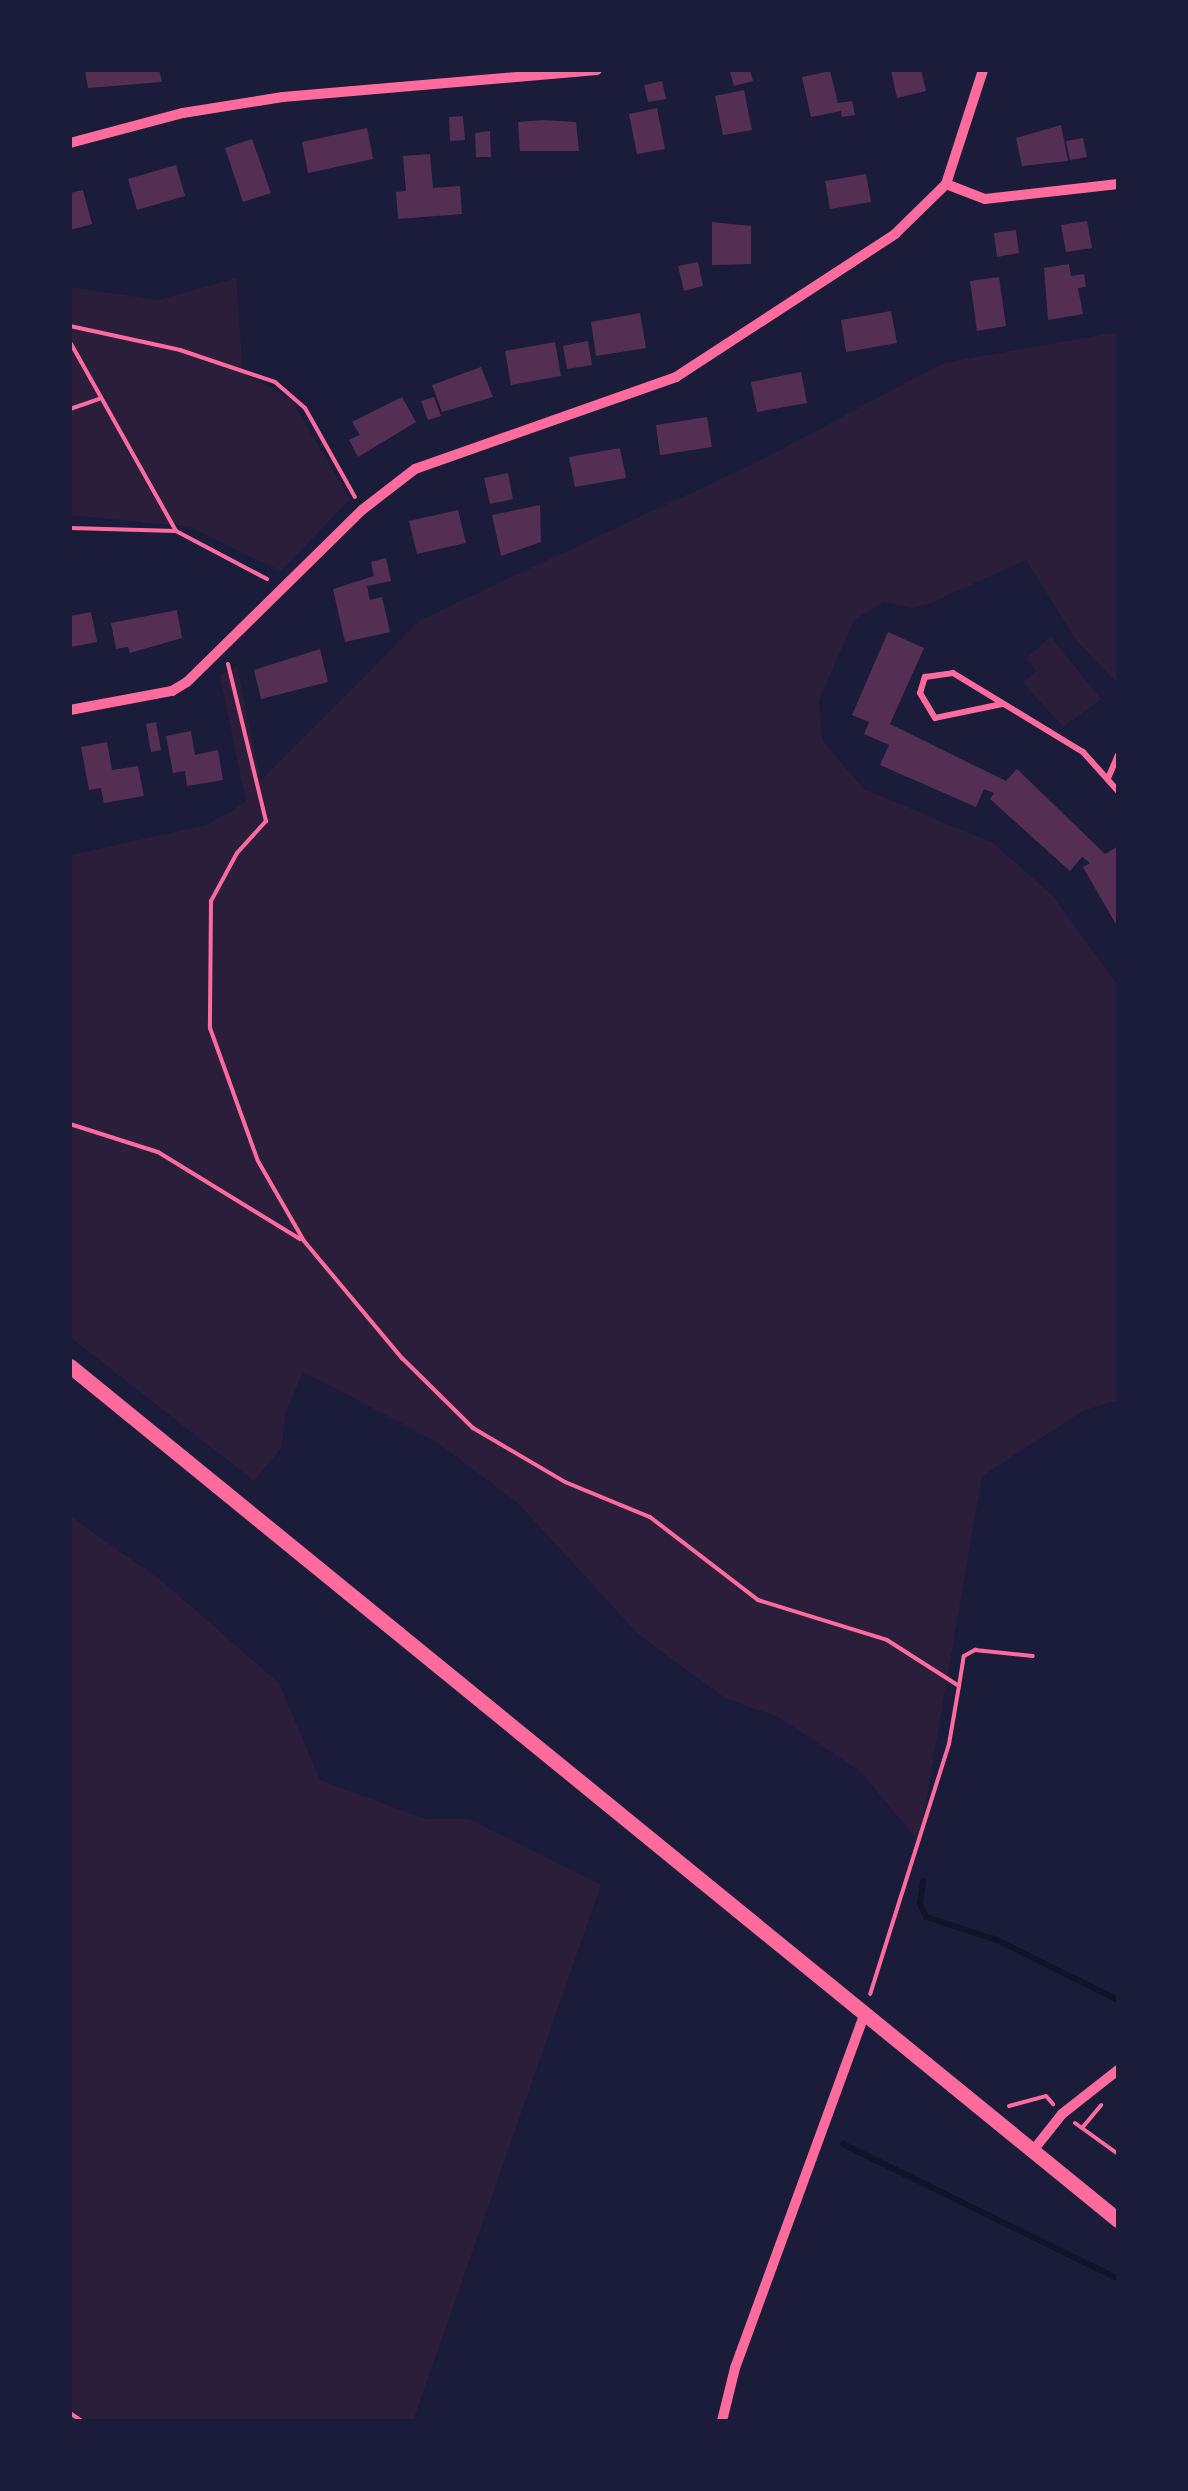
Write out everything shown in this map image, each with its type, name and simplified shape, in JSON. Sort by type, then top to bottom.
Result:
[{"type":"street","points":[[70,143],[182,113],[283,97],[598,70]]},
{"type":"street","points":[[70,710],[172,691],[224,649],[362,510],[414,469],[450,452],[676,377],[895,234],[946,184],[983,70]]},
{"type":"street","points":[[946,184],[985,199],[1118,184]]},
{"type":"street","points":[[70,1366],[1035,2148],[1118,2220]]},
{"type":"street","points":[[722,2421],[735,2368],[865,2013]]},
{"type":"street","points":[[1035,2148],[1062,2114],[1118,2070]]},
{"type":"lane","points":[[1002,704],[935,718],[920,693],[925,678],[953,673],[1083,752],[1118,790]]},
{"type":"lane","points":[[1108,778],[1118,756]]},
{"type":"path","points":[[70,326],[180,350],[275,382],[312,418],[362,510]]},
{"type":"path","points":[[70,342],[98,400],[176,531]]},
{"type":"path","points":[[70,408],[98,400]]},
{"type":"path","points":[[70,528],[176,531],[236,557],[282,589]]},
{"type":"path","points":[[224,649],[266,820],[237,853],[210,902],[210,1028],[258,1161],[304,1241],[402,1358],[473,1428],[565,1482],[650,1517],[758,1600],[888,1640],[959,1686]]},
{"type":"path","points":[[70,1124],[158,1152],[304,1241]]},
{"type":"path","points":[[865,2013],[949,1744],[964,1656],[975,1650],[1033,1656]]},
{"type":"path","points":[[870,1994],[884,2007]]},
{"type":"path","points":[[1001,2104],[1017,2108],[1046,2096],[1062,2114],[1118,2154]]},
{"type":"path","points":[[1082,2128],[1109,2096]]},
{"type":"path","points":[[70,2414],[82,2421]]},
{"type":"shaded area","points":[[236,278],[243,373],[291,399],[350,499],[281,571],[190,527],[70,515],[70,287],[158,300]]},
{"type":"shaded area","points":[[1118,332],[1118,684],[1076,640],[1026,560],[931,603],[912,608],[884,602],[854,620],[819,700],[822,740],[864,789],[993,843],[1053,896],[1118,986],[1118,1400],[1083,1411],[982,1476],[919,1842],[861,1772],[778,1717],[725,1698],[638,1634],[518,1503],[434,1440],[303,1372],[286,1411],[282,1447],[254,1481],[70,1337],[70,855],[207,825],[246,802],[220,676],[237,666],[261,780],[420,620],[759,461],[943,363]]},
{"type":"shaded area","points":[[1051,637],[1101,699],[1063,727],[1023,683],[1036,671],[1026,658]]},
{"type":"shaded area","points":[[70,1516],[162,1581],[279,1683],[320,1780],[425,1819],[468,1819],[601,1885],[413,2421],[70,2421]]},
{"type":"building","points":[[85,70],[159,70],[162,82],[88,88]]},
{"type":"building","points":[[750,70],[753,81],[734,86],[730,72]]},
{"type":"building","points":[[891,70],[921,70],[926,91],[897,98]]},
{"type":"building","points":[[830,71],[838,103],[852,101],[855,115],[842,117],[841,111],[811,117],[802,77]]},
{"type":"building","points":[[662,81],[666,99],[648,102],[644,85]]},
{"type":"building","points":[[744,90],[752,130],[723,135],[715,96]]},
{"type":"building","points":[[657,108],[665,149],[637,154],[629,114]]},
{"type":"building","points":[[463,116],[465,140],[450,141],[449,117]]},
{"type":"building","points":[[518,122],[576,122],[579,151],[520,151]]},
{"type":"building","points":[[1061,125],[1068,161],[1022,166],[1016,138]]},
{"type":"building","points":[[367,128],[373,159],[308,173],[302,142]]},
{"type":"building","points":[[490,131],[491,157],[476,157],[475,133]]},
{"type":"building","points":[[1083,138],[1087,157],[1070,160],[1066,141]]},
{"type":"building","points":[[252,139],[271,193],[243,202],[225,148]]},
{"type":"building","points":[[430,154],[433,188],[460,186],[462,214],[398,219],[396,192],[406,191],[403,156]]},
{"type":"building","points":[[176,165],[185,196],[137,210],[128,179]]},
{"type":"building","points":[[866,174],[871,202],[830,209],[825,181]]},
{"type":"building","points":[[83,190],[92,224],[70,230],[70,193]]},
{"type":"building","points":[[1087,221],[1092,248],[1066,252],[1061,225]]},
{"type":"building","points":[[712,222],[751,226],[751,264],[712,265]]},
{"type":"building","points":[[1016,230],[1019,253],[997,257],[994,233]]},
{"type":"building","points":[[698,262],[703,286],[684,291],[678,266]]},
{"type":"building","points":[[1069,264],[1071,276],[1084,274],[1086,287],[1078,288],[1083,314],[1048,320],[1044,268]]},
{"type":"building","points":[[999,277],[1006,326],[977,331],[970,281]]},
{"type":"building","points":[[891,311],[897,343],[846,352],[841,320]]},
{"type":"building","points":[[640,313],[646,348],[596,356],[591,322]]},
{"type":"building","points":[[588,341],[592,365],[567,369],[563,346]]},
{"type":"building","points":[[555,342],[561,376],[511,385],[505,351]]},
{"type":"building","points":[[481,367],[493,397],[442,412],[432,385]]},
{"type":"building","points":[[801,372],[807,403],[757,412],[751,382]]},
{"type":"building","points":[[402,397],[416,422],[358,457],[349,440],[360,435],[352,422]]},
{"type":"building","points":[[434,397],[441,416],[428,420],[421,401]]},
{"type":"building","points":[[707,417],[712,447],[660,455],[656,425]]},
{"type":"building","points":[[620,448],[626,478],[575,487],[569,457]]},
{"type":"building","points":[[508,473],[513,499],[490,504],[484,478]]},
{"type":"building","points":[[540,505],[541,542],[501,556],[492,515]]},
{"type":"building","points":[[458,510],[466,543],[417,554],[409,521]]},
{"type":"building","points":[[386,558],[391,581],[367,586],[370,600],[382,597],[390,632],[345,642],[333,589],[374,576],[371,562]]},
{"type":"building","points":[[177,610],[182,638],[130,653],[128,647],[116,649],[111,623]]},
{"type":"building","points":[[91,612],[97,642],[70,647],[70,616]]},
{"type":"building","points":[[888,632],[924,648],[890,724],[1006,781],[1017,769],[1105,854],[1118,846],[1118,928],[1083,867],[1090,863],[1082,857],[1070,871],[990,799],[994,793],[984,789],[976,807],[880,765],[889,745],[864,734],[869,722],[852,715]]},
{"type":"building","points":[[320,649],[328,682],[261,699],[254,670]]},
{"type":"building","points":[[156,722],[161,750],[151,752],[146,724]]},
{"type":"building","points":[[191,731],[195,755],[218,750],[223,780],[187,786],[185,771],[173,773],[166,736]]},
{"type":"building","points":[[107,742],[112,770],[138,766],[144,796],[104,803],[101,788],[89,790],[81,747]]},
{"type":"waterway","points":[[923,1881],[920,1904],[926,1917],[997,1940],[1118,2000]]},
{"type":"waterway","points":[[843,2144],[1118,2279]]}]
